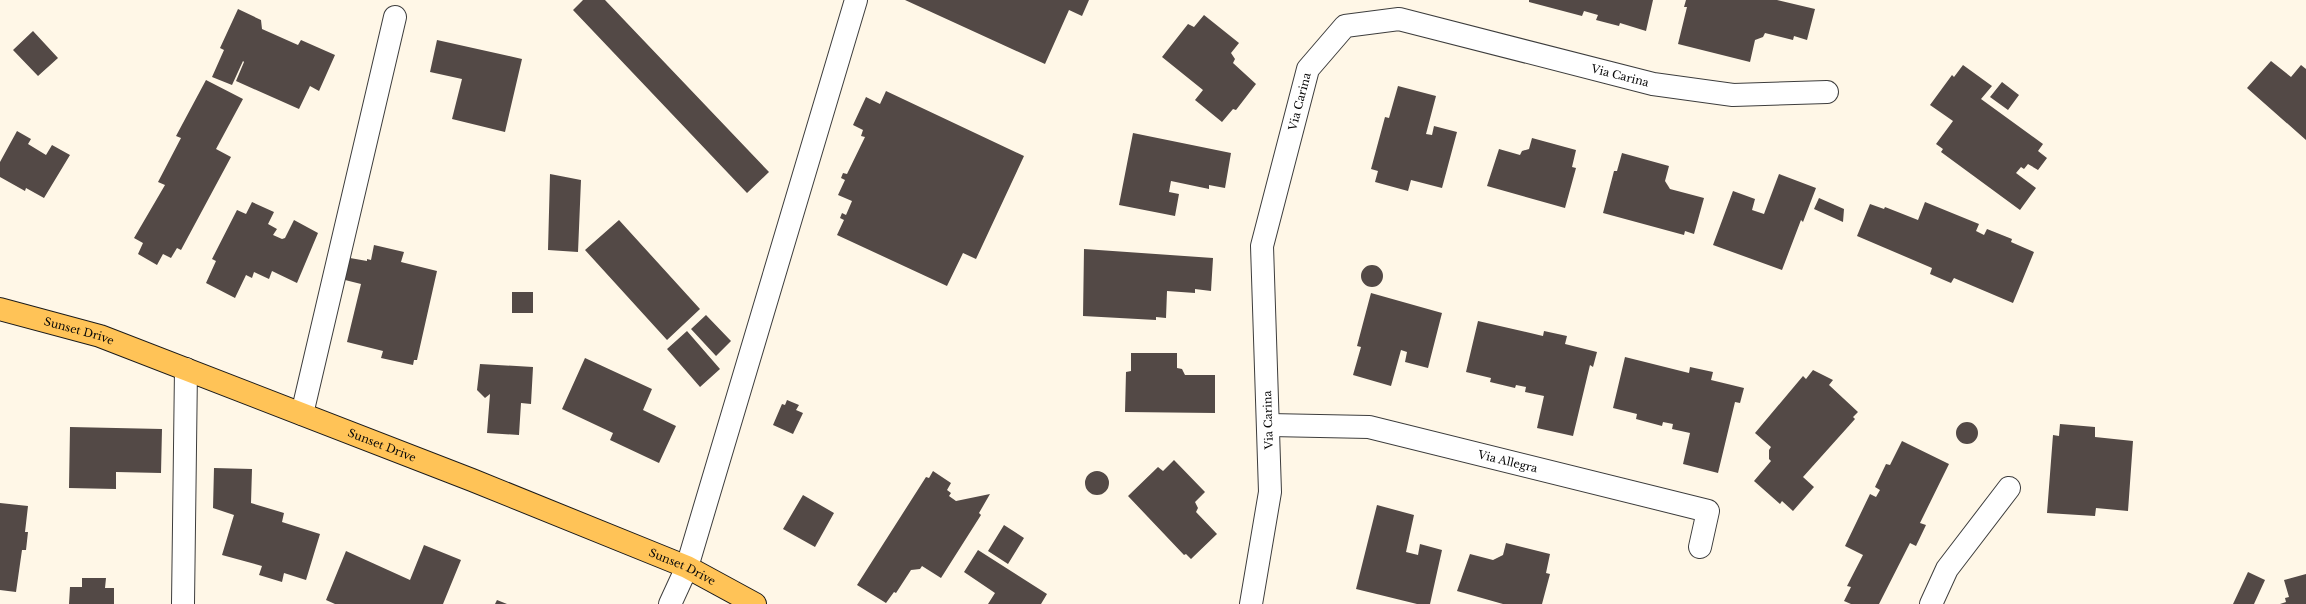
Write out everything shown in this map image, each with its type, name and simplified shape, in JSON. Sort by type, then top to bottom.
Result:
[{"type":"main road","name":"Sunset Drive","points":[[0,309],[100,336],[472,480],[687,567],[755,604]]},
{"type":"street","points":[[670,604],[687,567],[856,0]]},
{"type":"street","points":[[302,414],[395,17]]},
{"type":"street","name":"Via Carina","points":[[1251,604],[1270,492],[1262,246],[1308,68],[1345,26],[1399,19],[1654,84],[1733,95],[1827,92]]},
{"type":"street","points":[[182,604],[186,370]]},
{"type":"street","name":"Via Allegra","points":[[1268,425],[1369,427],[1708,511],[1700,546]]},
{"type":"street","points":[[1931,604],[1947,569],[2009,488]]},
{"type":"building","points":[[583,0],[605,0],[769,172],[747,193],[573,10]]},
{"type":"building","points":[[905,0],[1089,0],[1082,16],[1069,10],[1045,64]]},
{"type":"building","points":[[1529,0],[1653,0],[1646,31],[1620,23],[1619,26],[1596,20],[1598,15],[1584,11],[1582,16],[1529,2]]},
{"type":"building","points":[[1686,0],[1777,0],[1815,9],[1807,40],[1794,36],[1793,40],[1765,33],[1763,37],[1755,40],[1750,62],[1678,44],[1687,7],[1684,7]]},
{"type":"building","points":[[238,9],[261,20],[262,29],[298,45],[301,40],[335,55],[319,91],[310,86],[299,109],[236,81],[244,62],[243,61],[232,85],[212,77],[224,50],[220,48]]},
{"type":"building","points":[[1204,15],[1239,43],[1231,53],[1235,59],[1233,63],[1256,84],[1236,110],[1233,109],[1222,122],[1195,100],[1203,90],[1162,57],[1188,24],[1194,27]]},
{"type":"building","points":[[33,31],[58,58],[38,76],[13,50]]},
{"type":"building","points":[[437,40],[522,59],[505,132],[452,119],[462,79],[430,72]]},
{"type":"building","points":[[2271,61],[2291,77],[2301,65],[2306,69],[2306,140],[2247,88]]},
{"type":"building","points":[[1963,65],[1992,86],[1981,99],[2043,144],[2038,151],[2047,158],[2038,170],[2028,164],[2024,169],[2021,167],[2016,173],[2036,188],[2020,210],[1941,152],[1943,149],[1936,144],[1953,121],[1930,105],[1952,75],[1954,77]]},
{"type":"building","points":[[206,80],[243,99],[216,149],[231,157],[181,250],[177,248],[171,258],[163,254],[157,265],[138,254],[143,243],[134,238],[165,185],[158,182],[181,138],[176,136]]},
{"type":"building","points":[[2002,82],[2019,95],[2008,110],[1990,97]]},
{"type":"building","points":[[1398,86],[1436,96],[1426,134],[1432,135],[1434,126],[1457,132],[1442,188],[1411,180],[1408,191],[1375,182],[1378,171],[1371,169],[1385,117],[1389,118]]},
{"type":"building","points":[[886,91],[1024,156],[976,259],[963,253],[947,286],[837,235],[844,220],[840,218],[842,213],[846,215],[852,201],[838,195],[845,180],[841,178],[843,173],[847,174],[865,137],[861,136],[863,130],[853,125],[866,97],[880,104]]},
{"type":"building","points":[[17,131],[31,139],[28,144],[46,155],[52,145],[70,155],[44,198],[26,188],[25,191],[0,177],[0,162]]},
{"type":"building","points":[[1133,133],[1231,153],[1225,188],[1209,185],[1209,189],[1171,181],[1169,192],[1179,194],[1175,216],[1119,205]]},
{"type":"building","points":[[1532,138],[1576,150],[1572,167],[1576,168],[1565,208],[1487,186],[1499,149],[1520,155],[1522,151],[1529,149]]},
{"type":"building","points":[[1622,153],[1669,166],[1665,181],[1670,189],[1704,198],[1694,234],[1685,231],[1684,235],[1603,213],[1614,171],[1617,171]]},
{"type":"building","points":[[550,174],[581,180],[578,252],[548,250]]},
{"type":"building","points":[[1779,174],[1816,188],[1803,222],[1801,220],[1782,270],[1713,245],[1733,191],[1755,199],[1752,210],[1764,214]]},
{"type":"building","points":[[1819,198],[1844,209],[1843,222],[1814,209]]},
{"type":"building","points":[[252,202],[274,212],[268,224],[277,229],[273,235],[282,239],[285,238],[294,220],[318,233],[297,283],[272,271],[269,279],[254,272],[252,278],[246,275],[235,298],[206,283],[216,261],[212,259],[237,210],[246,214]]},
{"type":"building","points":[[1925,202],[1979,224],[1976,231],[1984,235],[1987,229],[2012,239],[2011,242],[2034,252],[2013,303],[1954,278],[1951,283],[1930,274],[1932,268],[1857,236],[1870,204],[1884,209],[1885,207],[1918,220]]},
{"type":"building","points":[[619,220],[700,309],[667,340],[585,250]]},
{"type":"building","points":[[374,245],[404,252],[401,262],[437,271],[417,360],[414,360],[413,365],[381,358],[383,351],[347,342],[361,284],[345,280],[350,258],[367,261],[367,259],[371,260]]},
{"type":"building","points":[[1084,249],[1213,258],[1211,291],[1195,289],[1195,293],[1167,291],[1166,318],[1156,317],[1156,320],[1083,316]]},
{"type":"building","points":[[1372,265],[1380,268],[1383,276],[1380,284],[1372,287],[1364,284],[1361,276],[1364,268]]},
{"type":"building","points":[[512,292],[533,292],[533,313],[512,313]]},
{"type":"building","points":[[1371,293],[1442,313],[1428,368],[1405,362],[1407,352],[1401,350],[1391,386],[1353,375],[1361,347],[1357,346]]},
{"type":"building","points":[[706,315],[731,341],[716,356],[691,329]]},
{"type":"building","points":[[1478,321],[1543,336],[1544,331],[1567,336],[1565,344],[1597,352],[1593,367],[1590,365],[1573,436],[1537,428],[1544,396],[1525,392],[1526,387],[1516,385],[1515,388],[1490,382],[1491,378],[1466,372]]},
{"type":"building","points":[[687,331],[720,369],[700,387],[667,349]]},
{"type":"building","points":[[1131,353],[1177,353],[1177,368],[1182,369],[1185,375],[1215,375],[1215,413],[1125,412],[1126,372],[1131,371]]},
{"type":"building","points":[[1625,357],[1689,373],[1690,367],[1713,372],[1711,380],[1744,388],[1740,403],[1735,402],[1718,473],[1683,464],[1690,433],[1672,429],[1673,424],[1663,422],[1662,426],[1636,419],[1637,414],[1613,408]]},
{"type":"building","points":[[585,358],[652,389],[643,410],[676,426],[659,463],[610,440],[613,433],[562,409]]},
{"type":"building","points":[[480,364],[533,367],[531,404],[521,403],[519,435],[487,433],[490,394],[485,398],[477,390]]},
{"type":"building","points":[[1813,370],[1833,380],[1829,385],[1858,412],[1853,417],[1855,419],[1803,477],[1814,487],[1793,511],[1782,501],[1780,504],[1754,481],[1771,461],[1769,459],[1769,450],[1771,447],[1755,433],[1803,376],[1806,379]]},
{"type":"building","points":[[787,400],[799,405],[796,410],[803,413],[793,434],[773,425],[782,404],[785,405]]},
{"type":"building","points":[[1963,422],[1971,422],[1978,429],[1978,437],[1971,444],[1963,444],[1956,437],[1956,429]]},
{"type":"building","points":[[2060,424],[2095,427],[2095,437],[2133,441],[2128,511],[2096,508],[2095,516],[2047,513],[2053,435],[2059,436]]},
{"type":"building","points":[[70,427],[162,429],[161,473],[116,472],[116,489],[69,488]]},
{"type":"building","points":[[1902,441],[1949,464],[1920,523],[1926,525],[1916,546],[1910,543],[1879,604],[1851,604],[1844,601],[1851,587],[1847,586],[1863,555],[1845,546],[1870,494],[1876,497],[1880,490],[1875,487],[1886,464],[1890,465]]},
{"type":"building","points":[[1174,460],[1205,492],[1195,502],[1198,508],[1196,512],[1217,534],[1191,559],[1186,554],[1184,555],[1128,496],[1158,467],[1163,471]]},
{"type":"building","points":[[214,468],[252,469],[251,503],[284,513],[282,522],[320,534],[306,580],[284,573],[282,582],[259,575],[262,566],[222,555],[234,515],[213,508]]},
{"type":"building","points":[[933,471],[951,483],[947,490],[951,493],[949,496],[956,501],[990,494],[979,513],[981,515],[941,578],[922,566],[920,569],[911,570],[896,593],[894,592],[886,603],[857,585],[926,477],[929,478]]},
{"type":"building","points":[[1097,471],[1106,474],[1109,483],[1106,492],[1097,495],[1088,492],[1085,483],[1088,474]]},
{"type":"building","points":[[803,495],[834,513],[815,547],[783,529]]},
{"type":"building","points":[[0,503],[28,506],[25,532],[28,532],[26,550],[22,550],[16,592],[0,590]]},
{"type":"building","points":[[1377,505],[1414,515],[1406,552],[1418,555],[1420,544],[1442,550],[1430,604],[1417,604],[1356,589]]},
{"type":"building","points":[[1004,525],[1024,538],[1008,564],[988,551]]},
{"type":"building","points":[[1506,543],[1550,554],[1546,573],[1550,574],[1542,604],[1503,604],[1457,591],[1470,554],[1493,560],[1503,555]]},
{"type":"building","points":[[424,545],[461,560],[443,604],[335,604],[326,600],[346,551],[410,580]]},
{"type":"building","points":[[978,550],[1047,594],[1041,604],[988,604],[995,593],[964,572]]},
{"type":"building","points":[[2248,572],[2265,580],[2254,604],[2233,604]]},
{"type":"building","points":[[2306,574],[2306,604],[2280,604],[2286,602],[2285,598],[2289,597],[2284,580]]},
{"type":"building","points":[[82,578],[106,578],[105,588],[114,588],[114,604],[69,604],[70,587],[82,587]]},
{"type":"building","points":[[497,600],[507,604],[495,604]]}]
